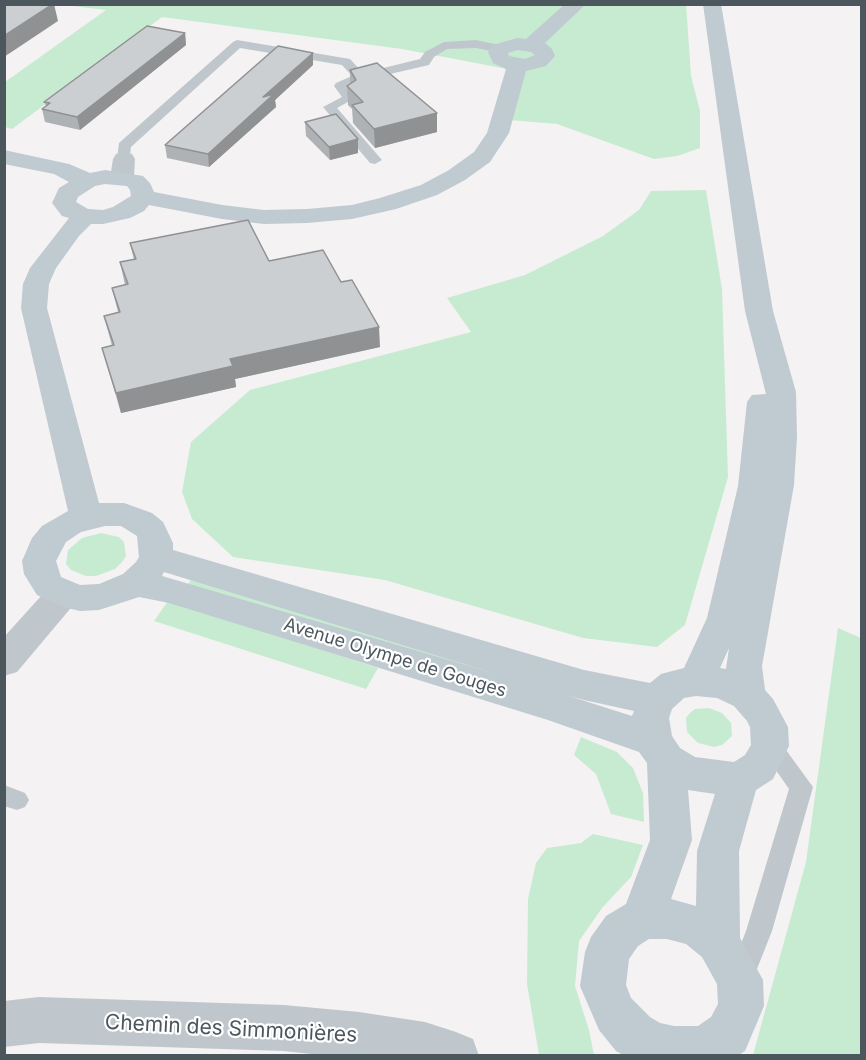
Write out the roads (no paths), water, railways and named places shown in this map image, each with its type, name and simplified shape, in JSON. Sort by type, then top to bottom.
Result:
[{"type":"street","points":[[143,197],[222,213],[264,217],[352,212],[429,190],[458,175],[482,157],[498,133],[509,57],[532,64],[543,60],[545,53],[531,45],[577,4]]},
{"type":"street","points":[[696,681],[725,618],[754,486],[763,396],[759,311],[712,4]]},
{"type":"street","points":[[4,157],[67,171],[77,187]]},
{"type":"street","points":[[4,176],[77,187],[123,168],[142,188],[143,197],[135,206],[121,213],[103,217],[85,216],[71,211],[64,203],[77,187]]},
{"type":"street","points":[[85,216],[70,231],[43,268],[36,284],[34,308],[56,386],[86,517]]},
{"type":"street","points":[[747,695],[744,666],[778,485],[782,437],[781,393],[759,311]]},
{"type":"street","points":[[105,514],[124,515],[140,521],[151,530],[154,537],[156,543],[145,570],[118,592],[99,597],[80,598],[63,594],[49,586],[41,574],[39,561],[44,547],[54,534],[69,524],[86,517],[105,514]]},
{"type":"street","name":"Avenue Olympe de Gouges","points":[[145,570],[584,685],[657,700]]},
{"type":"street","name":"Avenue Olympe de Gouges","points":[[145,570],[170,590],[540,702],[659,750]]},
{"type":"street","points":[[4,662],[63,594]]},
{"type":"street","points":[[643,918],[671,840],[659,750],[650,718],[657,700],[674,686],[696,681],[722,683],[747,695],[760,710],[769,728],[770,746],[759,767],[739,780],[718,851],[729,961],[741,1006],[728,1034],[703,1053],[653,1045],[633,1034],[615,1035],[603,986],[607,952],[622,931],[643,918],[667,918],[698,927],[729,961]]},
{"type":"street","points":[[659,750],[688,772],[739,780]]},
{"type":"street","name":"Chemin des Simmonières","points":[[4,1024],[39,1020],[284,1028],[359,1035],[425,1046],[456,1056]]},
{"type":"lane","points":[[123,168],[124,146],[237,44],[346,62],[360,77]]},
{"type":"lane","points":[[375,160],[329,107],[349,98],[340,86],[360,77],[426,62],[429,55],[444,46],[476,44],[509,57]]},
{"type":"lane","points":[[729,961],[759,931],[801,787],[770,746]]}]
